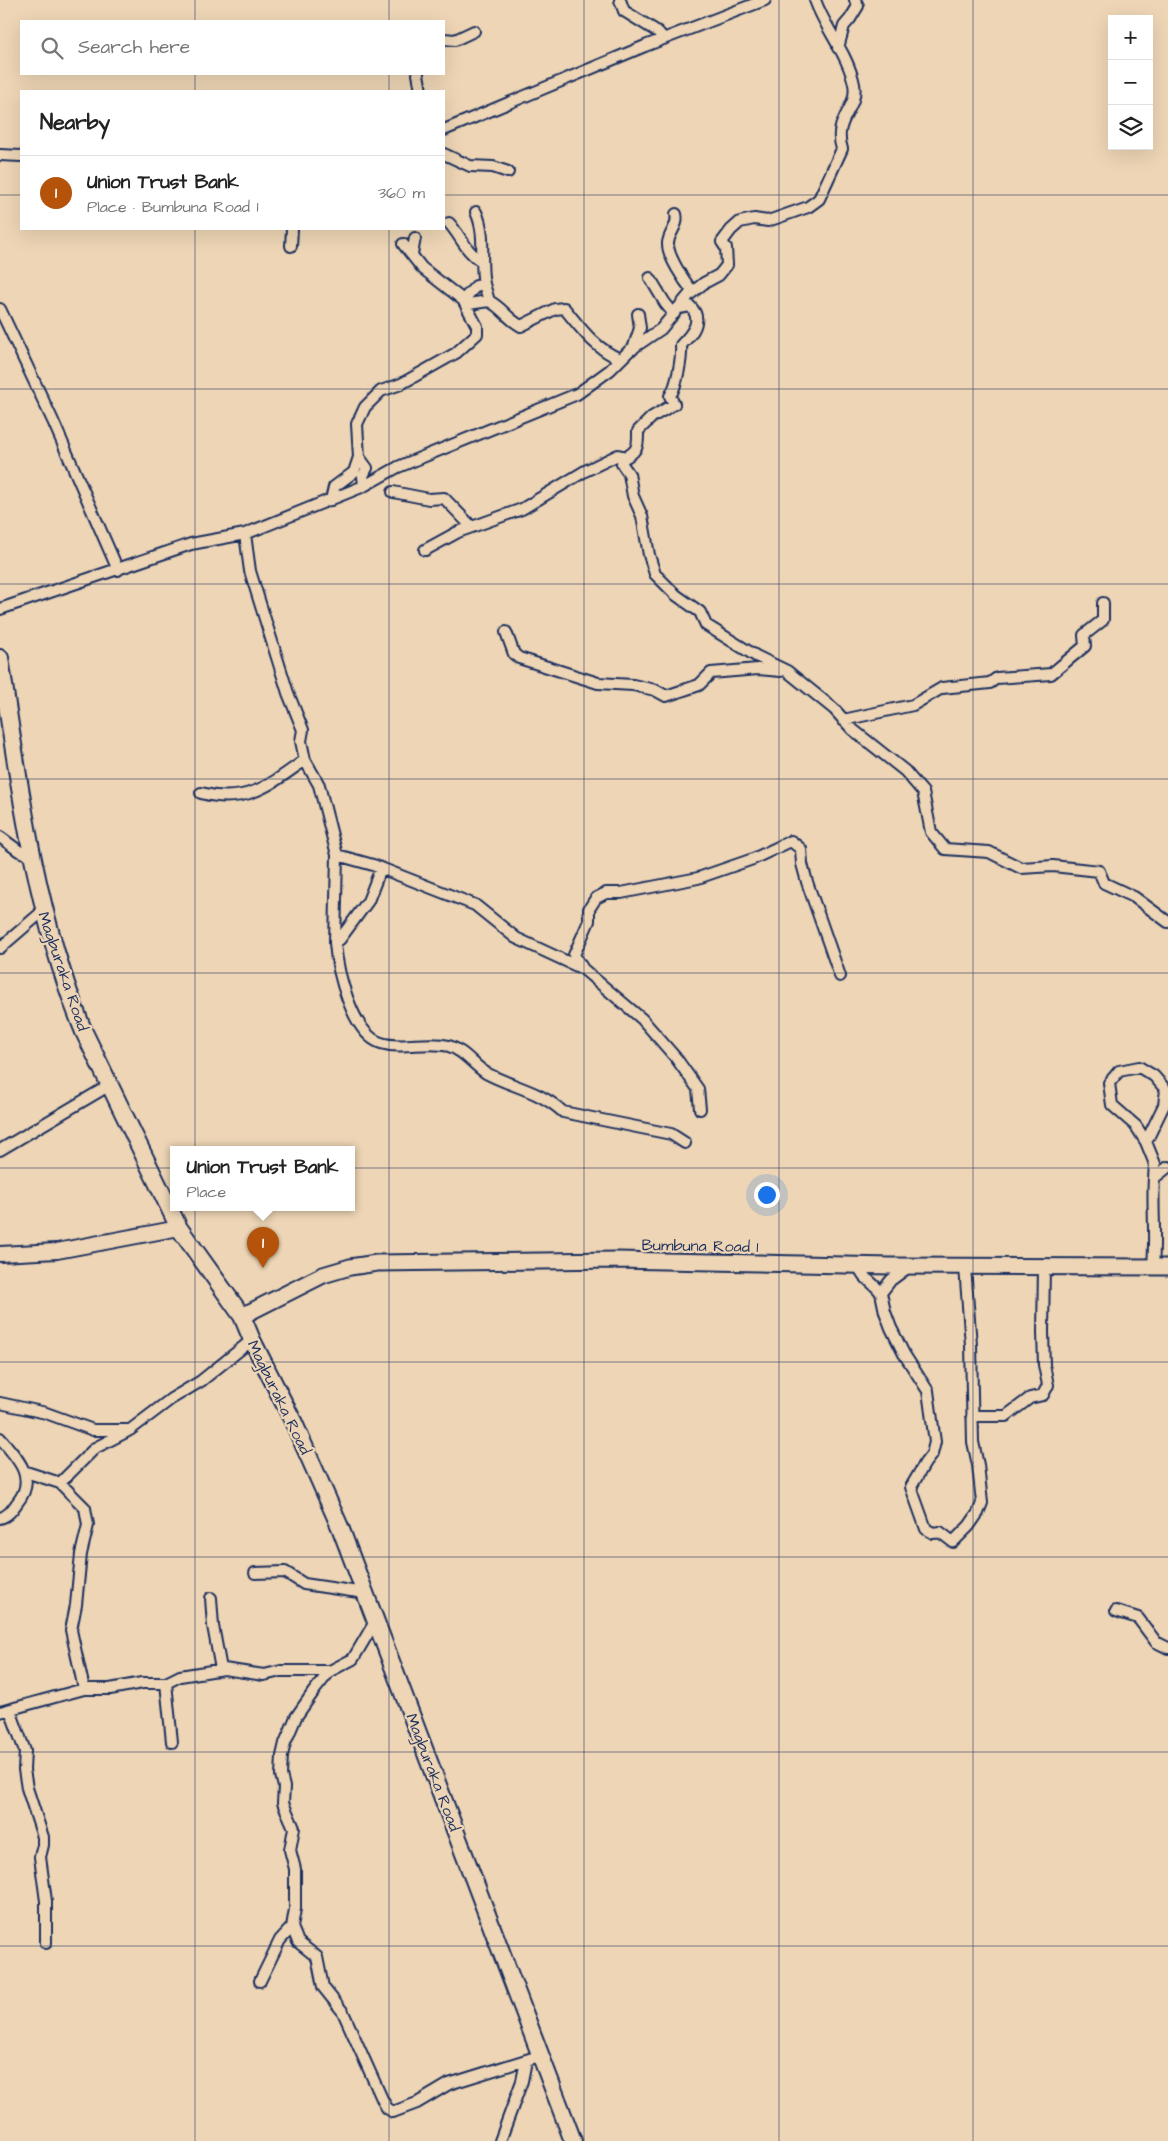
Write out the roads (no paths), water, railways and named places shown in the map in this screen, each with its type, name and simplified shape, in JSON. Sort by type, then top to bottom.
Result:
[{"type":"main road","name":"Magburaka Road","points":[[0,658],[32,856],[44,911],[71,1000],[84,1032],[170,1208]]},
{"type":"main road","name":"Magburaka Road","points":[[172,1211],[180,1228],[242,1316],[294,1424],[340,1527],[376,1620],[533,2059],[573,2141]]},
{"type":"main road","name":"Bumbuna Road 1","points":[[242,1316],[323,1274],[350,1267],[378,1263],[617,1260],[859,1266],[1168,1267]]},
{"type":"street","points":[[620,0],[624,11],[658,32],[664,39]]},
{"type":"street","points":[[445,130],[664,39],[765,0]]},
{"type":"street","points":[[0,609],[191,544],[245,534],[331,500],[364,486],[406,464],[577,394],[610,370],[620,359],[661,329],[693,292],[719,275],[727,265],[726,248],[722,242],[740,222],[754,219],[768,221],[808,207],[819,199],[842,150],[838,137],[841,123],[852,102],[854,86],[847,65],[820,14],[815,0]]},
{"type":"street","points":[[838,48],[844,26],[858,6],[854,0]]},
{"type":"street","points":[[445,39],[455,40],[467,36],[474,31]]},
{"type":"street","points":[[418,75],[421,90]]},
{"type":"street","points":[[445,154],[470,166],[493,167],[508,172]]},
{"type":"street","points":[[0,155],[20,156]]},
{"type":"street","points":[[476,212],[483,240],[481,261],[484,284],[489,301]]},
{"type":"street","points":[[676,214],[678,221],[668,243],[682,278],[693,292]]},
{"type":"street","points":[[449,223],[460,235],[461,241],[481,261]]},
{"type":"street","points":[[291,246],[292,230]]},
{"type":"street","points":[[412,254],[415,238]]},
{"type":"street","points":[[403,244],[422,268],[468,304],[489,301],[501,307],[508,319],[521,326],[555,309],[564,308],[590,341],[620,359]]},
{"type":"street","points":[[650,278],[665,303],[676,311]]},
{"type":"street","points":[[464,300],[476,286],[484,284]]},
{"type":"street","points":[[331,500],[334,487],[354,472],[359,457],[357,424],[365,407],[381,391],[401,384],[456,353],[476,334],[478,326],[464,300]]},
{"type":"street","points":[[425,550],[458,532],[522,509],[586,471],[618,456],[626,457],[635,452],[639,447],[638,430],[652,417],[674,404],[670,396],[674,390],[682,353],[681,345],[695,330],[697,324],[693,308],[690,306],[676,311]]},
{"type":"street","points":[[0,309],[51,416],[118,570]]},
{"type":"street","points":[[633,349],[640,328],[638,314]]},
{"type":"street","points":[[623,456],[622,464],[629,474],[633,496],[642,516],[649,555],[655,574],[676,595],[700,612],[706,625],[756,656],[787,671],[816,694],[852,729],[905,772],[923,792],[931,832],[944,849],[989,852],[1021,868],[1053,866],[1099,871],[1104,883],[1134,897],[1168,922]]},
{"type":"street","points":[[359,457],[366,468],[363,476],[364,486]]},
{"type":"street","points":[[393,492],[429,499],[444,498],[472,527]]},
{"type":"street","points":[[245,534],[250,571],[288,693],[303,730],[301,741],[305,760],[319,784],[337,855],[336,943],[340,981],[360,1027],[380,1043],[449,1046],[461,1052],[485,1072],[552,1101],[563,1112],[671,1134],[685,1143]]},
{"type":"street","points":[[843,720],[913,705],[942,688],[990,683],[997,678],[1052,674],[1085,646],[1084,635],[1102,620],[1103,603]]},
{"type":"street","points":[[506,632],[514,654],[520,658],[598,683],[633,685],[655,690],[666,696],[699,685],[711,673],[758,669],[787,671]]},
{"type":"street","points":[[201,793],[218,797],[254,794],[305,760]]},
{"type":"street","points":[[0,837],[19,851],[32,856]]},
{"type":"street","points":[[574,955],[589,921],[589,910],[596,898],[606,893],[621,893],[698,878],[754,859],[791,841],[801,849],[802,864],[807,882],[840,976]]},
{"type":"street","points":[[337,855],[353,858],[381,868],[475,905],[516,938],[583,969],[642,1018],[676,1058],[698,1089],[700,1109]]},
{"type":"street","points":[[336,943],[368,902],[381,868]]},
{"type":"street","points":[[0,948],[44,911]]},
{"type":"street","points":[[555,956],[574,955]]},
{"type":"street","points":[[574,955],[583,969]]},
{"type":"street","points":[[1145,1267],[1153,1264],[1152,1205],[1155,1164],[1146,1142],[1136,1126],[1112,1105],[1108,1083],[1119,1071],[1139,1067],[1154,1076],[1166,1090],[1164,1105],[1146,1142]]},
{"type":"street","points":[[0,1150],[110,1085]]},
{"type":"street","points":[[1154,1178],[1168,1167]]},
{"type":"street","points":[[0,1254],[57,1252],[180,1228]]},
{"type":"street","points":[[859,1266],[864,1277],[878,1288],[881,1293],[885,1312],[904,1354],[928,1390],[935,1442],[932,1454],[924,1463],[911,1487],[926,1530],[933,1533],[940,1532],[953,1542],[969,1526],[982,1503],[978,1465],[973,1442],[971,1345],[965,1267]]},
{"type":"street","points":[[881,1293],[891,1280],[910,1266]]},
{"type":"street","points":[[972,1416],[1006,1416],[1030,1398],[1043,1394],[1046,1390],[1048,1385],[1044,1365],[1044,1268]]},
{"type":"street","points":[[60,1483],[96,1448],[130,1430],[171,1399],[201,1381],[252,1340]]},
{"type":"street","points":[[0,1403],[46,1413],[93,1430],[130,1430]]},
{"type":"street","points":[[0,1438],[26,1472],[27,1485],[21,1498],[3,1517],[0,1526]]},
{"type":"street","points":[[26,1472],[60,1483],[85,1508],[88,1525],[81,1554],[76,1605],[71,1630],[84,1689]]},
{"type":"street","points":[[256,1572],[285,1572],[304,1584],[365,1593]]},
{"type":"street","points":[[211,1598],[221,1669]]},
{"type":"street","points":[[1116,1611],[1138,1618],[1156,1642],[1168,1648]]},
{"type":"street","points":[[376,1620],[353,1659],[330,1671],[296,1717],[290,1728],[282,1756],[281,1775],[285,1796],[282,1803],[294,1828],[290,1850],[296,1869],[295,1909],[292,1928],[298,1942],[317,1957],[323,1987],[343,2012],[387,2108],[393,2112],[417,2103],[449,2084],[533,2059]]},
{"type":"street","points":[[46,1943],[46,1900],[40,1857],[44,1845],[43,1837],[27,1788],[24,1770],[24,1751],[5,1711],[84,1689],[110,1689],[142,1684],[166,1683],[180,1676],[221,1669],[264,1675],[281,1671],[330,1671]]},
{"type":"street","points":[[166,1683],[172,1742]]},
{"type":"street","points":[[260,1981],[280,1940],[292,1928]]},
{"type":"street","points":[[500,2141],[522,2081],[533,2059]]},
{"type":"place","name":"Union Trust Bank","points":[[263,1268]]}]
